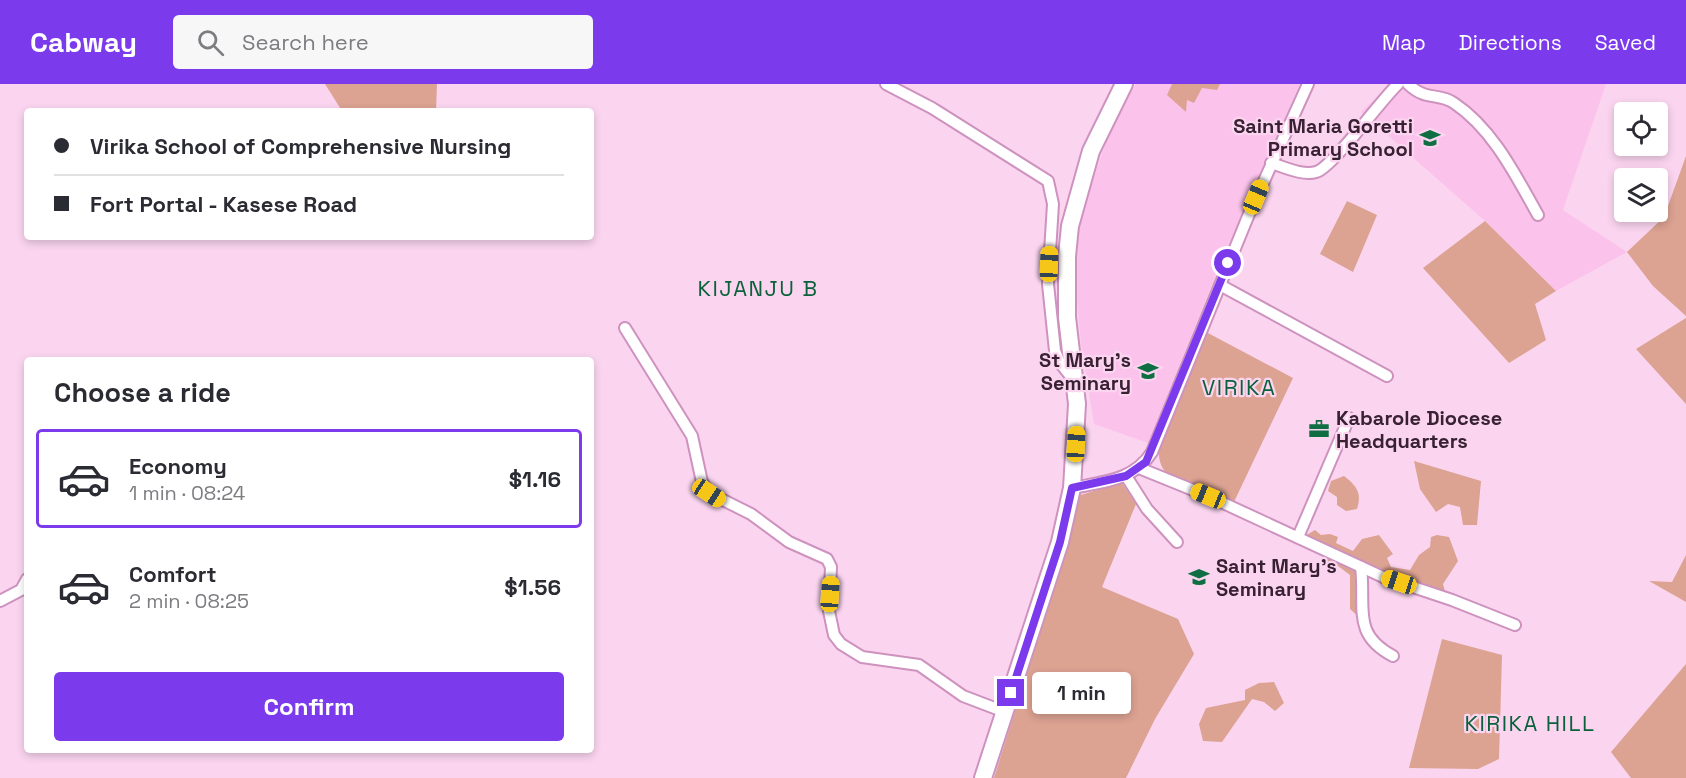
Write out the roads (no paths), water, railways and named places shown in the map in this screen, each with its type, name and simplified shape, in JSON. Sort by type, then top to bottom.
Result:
[{"type":"highway","points":[[983,778],[1060,542],[1072,488],[1076,439],[1076,383],[1067,317],[1067,256],[1070,225],[1091,151],[1124,84]]},
{"type":"street","points":[[886,84],[932,108],[1048,181],[1053,204],[1048,284],[1055,351],[1060,363],[1076,383]]},
{"type":"street","points":[[1072,488],[1126,476],[1139,468],[1152,452],[1271,163],[1308,84]]},
{"type":"street","points":[[1271,163],[1307,173],[1326,168],[1380,101],[1398,84]]},
{"type":"street","points":[[1408,84],[1419,94],[1452,101],[1467,114],[1510,165],[1538,215]]},
{"type":"street","points":[[1220,285],[1387,376]]},
{"type":"street","points":[[625,328],[692,436],[702,482],[709,493],[751,514],[789,542],[827,559],[831,567],[830,618],[834,635],[841,644],[862,657],[919,665],[963,696],[1005,712]]},
{"type":"street","points":[[1298,537],[1349,418]]},
{"type":"street","points":[[1139,468],[1361,567],[1515,625]]},
{"type":"street","points":[[1126,476],[1147,509],[1177,542]]},
{"type":"street","points":[[1361,567],[1364,590],[1363,625],[1375,644],[1393,656]]},
{"type":"street","points":[[0,601],[21,590],[24,584]]},
{"type":"place","name":"Saint Maria Goretti Primary School","points":[[1430,138]]},
{"type":"place","name":"St Mary's Seminary","points":[[1148,371]]},
{"type":"place","name":"Kabarole Diocese Headquarters","points":[[1319,429]]},
{"type":"place","name":"Saint Mary's Seminary","points":[[1199,577]]},
{"type":"district","name":"KIJANJU B","points":[[758,288]]},
{"type":"district","name":"VIRIKA","points":[[1239,387]]},
{"type":"district","name":"KIRIKA HILL","points":[[1530,723]]}]
